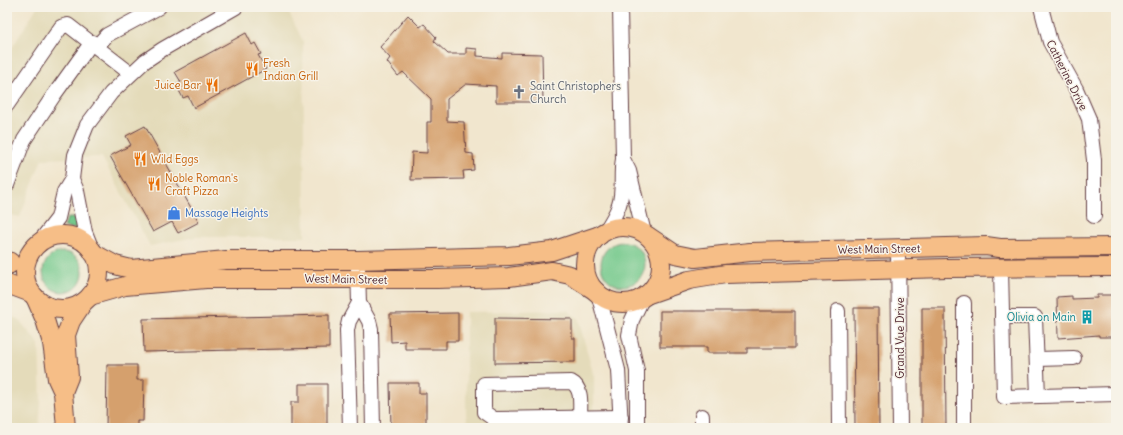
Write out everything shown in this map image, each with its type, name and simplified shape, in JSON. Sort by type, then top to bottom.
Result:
[{"type":"main road","points":[[626,227],[646,235],[657,248],[660,255],[661,269],[657,283],[644,296],[628,302],[617,302],[607,299],[598,293],[588,279],[586,261],[589,250],[602,234],[617,228],[626,227]]},
{"type":"main road","name":"West Main Street","points":[[93,252],[114,265],[131,268],[226,260],[358,260],[528,255],[562,249],[602,234]]},
{"type":"main road","name":"West Main Street","points":[[646,235],[675,254],[691,258],[750,252],[898,248],[986,246],[1000,248],[1116,247]]},
{"type":"main road","points":[[8,263],[51,238],[66,236],[81,241],[93,252],[99,272],[96,288],[71,321],[67,332],[66,344],[69,377],[63,392]]},
{"type":"main road","points":[[35,248],[26,268],[26,281],[49,332],[57,379],[63,392],[66,428]]},
{"type":"main road","name":"West Main Street","points":[[644,296],[685,281],[719,274],[1116,267]]},
{"type":"main road","name":"West Main Street","points":[[86,300],[126,286],[199,279],[250,278],[359,280],[497,278],[556,271],[570,275],[598,293]]},
{"type":"main road","points":[[7,284],[33,295],[47,306],[56,308],[70,308],[86,300]]},
{"type":"street","points":[[7,185],[24,140],[54,95],[94,44],[159,7]]},
{"type":"street","points":[[35,248],[58,218],[64,192],[72,179],[75,155],[85,129],[103,102],[130,73],[163,48],[236,7]]},
{"type":"street","points":[[602,234],[620,205],[620,171],[623,159],[620,7]]},
{"type":"street","name":"Catherine Drive","points":[[1040,7],[1050,42],[1076,90],[1089,119],[1094,160],[1094,216]]},
{"type":"street","points":[[7,105],[61,27],[68,25],[130,73]]},
{"type":"street","points":[[623,159],[629,171],[646,235]]},
{"type":"street","points":[[72,179],[77,191],[85,232],[93,252]]},
{"type":"street","name":"Grand Vue Drive","points":[[898,248],[900,428]]},
{"type":"street","points":[[350,428],[347,330],[349,321],[358,304],[358,260]]},
{"type":"street","points":[[1001,269],[1004,397],[1116,394]]},
{"type":"street","points":[[580,417],[579,390],[576,385],[571,382],[484,384],[484,412],[494,419],[580,417],[621,422],[618,370],[598,293]]},
{"type":"street","points":[[638,428],[637,371],[629,335],[632,320],[644,296]]},
{"type":"street","points":[[964,303],[964,428]]},
{"type":"street","points":[[358,304],[369,321],[371,329],[373,428]]},
{"type":"street","points":[[838,311],[839,428]]},
{"type":"street","points":[[1002,317],[1035,317],[1038,396]]},
{"type":"street","points":[[1037,359],[1074,358]]},
{"type":"shaded area","points":[[37,7],[286,7],[303,41],[305,237],[195,237],[150,246],[102,157],[42,159],[20,217],[7,214],[7,56]]},
{"type":"shaded area","points":[[567,310],[578,318],[594,377],[594,428],[468,428],[466,413],[466,312]]},
{"type":"shaded area","points":[[7,316],[18,319],[39,344],[41,402],[39,428],[7,428]]},
{"type":"green space","points":[[67,218],[76,218],[77,229],[64,227]]},
{"type":"green space","points":[[619,242],[627,242],[639,248],[645,260],[645,268],[639,280],[627,286],[619,286],[607,280],[601,268],[601,260],[607,248]]},
{"type":"green space","points":[[63,252],[71,254],[77,258],[81,264],[83,272],[81,280],[77,286],[71,290],[63,292],[55,290],[49,286],[45,280],[43,272],[45,264],[49,258],[55,254]]},
{"type":"building","name":"Saint Christophers Church","points":[[408,15],[420,27],[424,24],[436,37],[434,41],[448,54],[466,54],[466,48],[477,49],[477,56],[502,58],[502,53],[542,54],[543,102],[496,102],[496,86],[466,84],[447,99],[447,121],[464,122],[466,153],[473,154],[474,170],[463,171],[464,179],[411,180],[412,152],[427,153],[427,122],[431,122],[431,99],[403,72],[398,76],[387,62],[390,58],[380,47]]},
{"type":"building","points":[[246,33],[252,45],[255,43],[261,54],[258,55],[266,69],[194,108],[188,96],[183,98],[176,85],[181,82],[175,72]]},
{"type":"building","points":[[145,126],[199,222],[178,233],[172,222],[153,232],[110,156],[131,145],[126,136]]},
{"type":"building","name":"Olivia on Main","points":[[1097,295],[1113,295],[1113,298],[1116,298],[1116,335],[1113,335],[1113,337],[1099,337],[1099,335],[1058,338],[1057,297],[1072,296],[1072,299],[1097,298]]},
{"type":"building","points":[[854,308],[878,308],[879,428],[855,428]]},
{"type":"building","points":[[922,308],[945,308],[946,428],[922,428]]},
{"type":"building","points":[[660,311],[795,311],[795,348],[747,348],[747,353],[707,353],[707,347],[660,347]]},
{"type":"building","points":[[458,313],[458,341],[446,341],[446,349],[405,349],[405,341],[391,342],[390,314]]},
{"type":"building","points":[[329,315],[329,348],[144,352],[143,319]]},
{"type":"building","points":[[495,318],[572,319],[572,338],[575,338],[575,362],[495,363]]},
{"type":"building","points":[[107,365],[137,365],[137,380],[144,380],[143,421],[137,421],[137,428],[106,428]]},
{"type":"building","points":[[390,383],[419,383],[419,393],[426,393],[426,428],[391,428]]},
{"type":"building","points":[[299,384],[327,384],[327,428],[291,428],[291,402],[299,402]]},
{"type":"place","name":"Fresh Indian Grill","points":[[252,69]]},
{"type":"place","name":"Juice Bar","points":[[212,85]]},
{"type":"place","name":"Saint Christophers Church","points":[[519,92]]},
{"type":"place","name":"Wild Eggs","points":[[140,159]]},
{"type":"place","name":"Noble Roman's Craft Pizza","points":[[154,184]]},
{"type":"place","name":"Massage Heights","points":[[174,213]]},
{"type":"place","name":"Olivia on Main","points":[[1087,317]]}]
